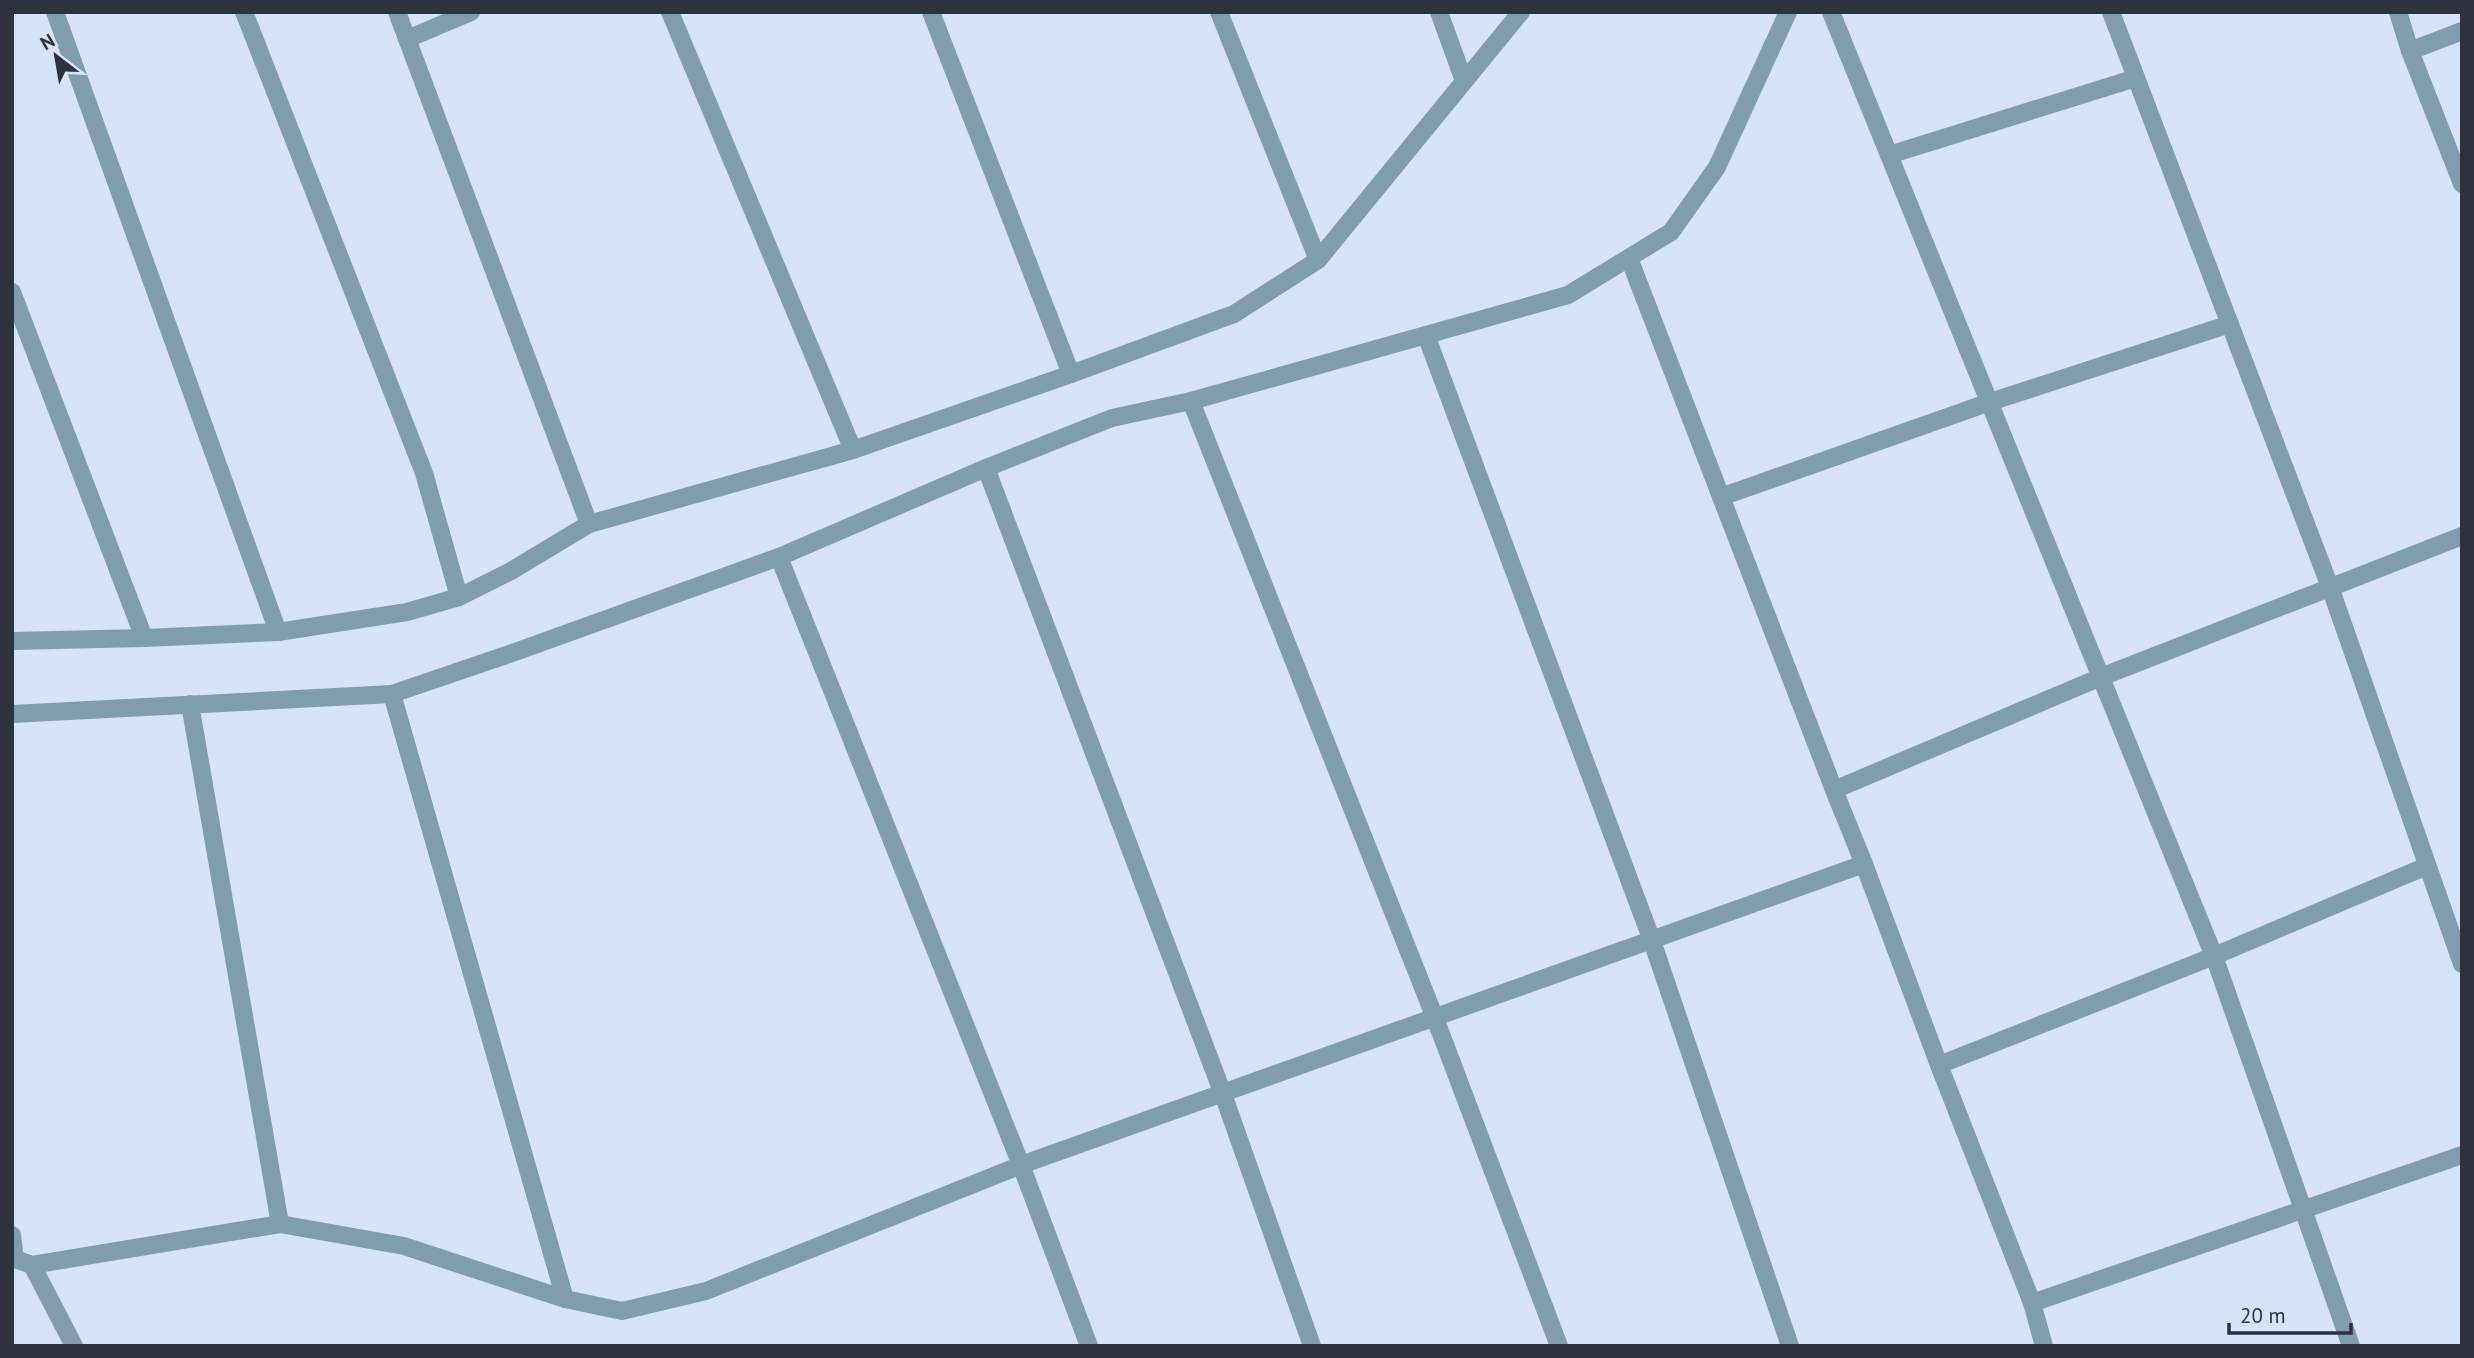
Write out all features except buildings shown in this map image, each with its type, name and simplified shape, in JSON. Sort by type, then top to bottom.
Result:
[{"type":"street","points":[[55,12],[278,632]]},
{"type":"street","points":[[244,12],[424,473],[459,597]]},
{"type":"street","points":[[397,12],[589,524]]},
{"type":"street","points":[[407,39],[471,12]]},
{"type":"street","points":[[670,12],[853,450]]},
{"type":"street","points":[[931,12],[1071,374]]},
{"type":"street","points":[[1219,12],[1318,260]]},
{"type":"street","points":[[1439,12],[1464,81]]},
{"type":"street","points":[[12,641],[278,632],[407,612],[459,597],[511,572],[589,524],[853,450],[1234,314],[1318,260],[1521,12]]},
{"type":"street","points":[[12,713],[392,694],[779,557],[986,468],[1112,418],[1191,401],[1568,295],[1671,232],[1717,167],[1788,12]]},
{"type":"street","points":[[1831,12],[2214,956],[2351,1346]]},
{"type":"street","points":[[2111,12],[2330,587],[2462,964]]},
{"type":"street","points":[[2398,12],[2410,51],[2462,184]]},
{"type":"street","points":[[2410,51],[2462,31]]},
{"type":"street","points":[[1889,155],[2136,78]]},
{"type":"street","points":[[1629,258],[2032,1303],[2044,1346]]},
{"type":"street","points":[[12,292],[144,638]]},
{"type":"street","points":[[1721,497],[1990,401],[2230,324]]},
{"type":"street","points":[[1426,335],[1651,938],[1790,1346]]},
{"type":"street","points":[[1191,401],[1435,1018],[1559,1346]]},
{"type":"street","points":[[986,468],[1223,1094],[1312,1346]]},
{"type":"street","points":[[1834,790],[2101,677],[2462,536]]},
{"type":"street","points":[[779,557],[1021,1165],[1089,1346]]},
{"type":"street","points":[[392,694],[565,1299]]},
{"type":"street","points":[[190,704],[280,1224]]},
{"type":"street","points":[[20,1261],[280,1224],[404,1246],[565,1299],[622,1311],[706,1291],[1021,1165],[1864,864]]},
{"type":"street","points":[[1939,1065],[2214,956],[2427,866]]},
{"type":"street","points":[[2032,1303],[2462,1155]]},
{"type":"street","points":[[12,1235],[20,1261],[74,1346]]}]
